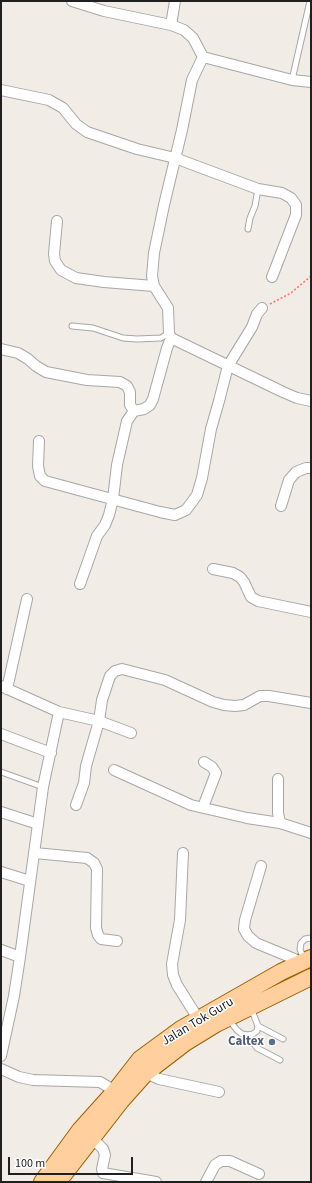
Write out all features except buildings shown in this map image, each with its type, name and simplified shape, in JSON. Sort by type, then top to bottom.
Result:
[{"type":"main road","name":"Jalan Tok Guru","points":[[42,1182],[80,1130],[115,1091],[140,1059],[181,1029],[281,972],[306,960]]},
{"type":"main road","name":"Jalan Tok Guru","points":[[58,1182],[120,1101],[146,1073],[185,1043],[228,1018],[311,977]]},
{"type":"street","points":[[72,1],[104,12],[171,25],[184,30],[193,38],[204,57],[292,80],[311,82]]},
{"type":"street","points":[[171,25],[175,1]]},
{"type":"street","points":[[80,584],[97,536],[105,525],[113,499],[118,465],[128,421],[134,411],[144,409],[150,405],[167,348],[170,335],[168,308],[154,286],[152,276],[154,253],[192,80],[204,57]]},
{"type":"street","points":[[1,90],[49,100],[63,108],[76,124],[87,132],[137,149],[175,158],[258,189],[282,193],[291,198],[296,204],[297,210],[272,277]]},
{"type":"street","points":[[57,221],[54,254],[55,261],[61,270],[76,278],[154,286]]},
{"type":"street","points":[[39,441],[38,466],[40,476],[45,481],[144,508],[175,514],[186,510],[196,495],[202,478],[211,429],[220,401],[228,366],[252,327],[257,314],[262,308]]},
{"type":"street","points":[[170,335],[228,366],[283,392],[297,398],[311,400]]},
{"type":"street","points":[[1,349],[18,353],[46,372],[87,380],[120,382],[127,386],[130,392],[130,405],[134,411]]},
{"type":"street","points":[[281,506],[289,480],[296,472],[306,468],[311,468]]},
{"type":"street","points":[[213,569],[228,571],[240,577],[251,597],[258,601],[311,612]]},
{"type":"street","points":[[27,599],[4,687],[59,712],[99,721],[131,733]]},
{"type":"street","points":[[76,805],[82,791],[86,766],[99,721],[102,700],[110,676],[115,671],[122,669],[165,680],[213,702],[224,705],[244,705],[260,696],[269,696],[311,703]]},
{"type":"street","points":[[1,1056],[14,996],[43,787],[59,712]]},
{"type":"street","points":[[1,734],[51,753]]},
{"type":"street","points":[[203,807],[216,773],[212,767],[204,762]]},
{"type":"street","points":[[114,770],[191,805],[247,818],[280,823],[311,833]]},
{"type":"street","points":[[278,779],[278,813],[280,823]]},
{"type":"street","points":[[1,812],[38,824]]},
{"type":"street","points":[[35,853],[87,858],[94,863],[97,870],[96,928],[98,935],[102,939],[117,941]]},
{"type":"street","points":[[183,853],[180,920],[172,964],[173,975],[177,985],[199,1020]]},
{"type":"street","points":[[261,866],[245,920],[244,929],[248,936],[256,943],[306,960]]},
{"type":"street","points":[[1,872],[30,881]]},
{"type":"street","points":[[1,950],[20,957]]},
{"type":"street","points":[[1,1069],[19,1077],[33,1080],[100,1082],[115,1091]]},
{"type":"street","points":[[146,1073],[159,1079],[219,1092]]},
{"type":"street","points":[[92,1138],[103,1149],[105,1154],[102,1169],[103,1173],[156,1182]]},
{"type":"street","points":[[206,1182],[215,1165],[221,1161],[230,1161],[259,1174]]},
{"type":"lane","points":[[292,80],[310,1]]},
{"type":"lane","points":[[248,229],[250,218],[255,206],[258,189]]},
{"type":"lane","points":[[72,326],[98,330],[123,338],[161,338],[170,335]]},
{"type":"lane","points":[[1,772],[43,787]]},
{"type":"lane","points":[[306,960],[300,949],[301,943],[305,939],[311,938]]},
{"type":"lane","points":[[228,1018],[242,1034],[253,1034],[257,1031],[258,1026],[250,1007]]},
{"type":"lane","points":[[258,1026],[284,1039]]},
{"type":"lane","points":[[248,1035],[257,1048],[280,1060]]},
{"type":"path","points":[[262,308],[291,293],[311,276]]},
{"type":"place","name":"Caltex","points":[[272,1042]]}]
